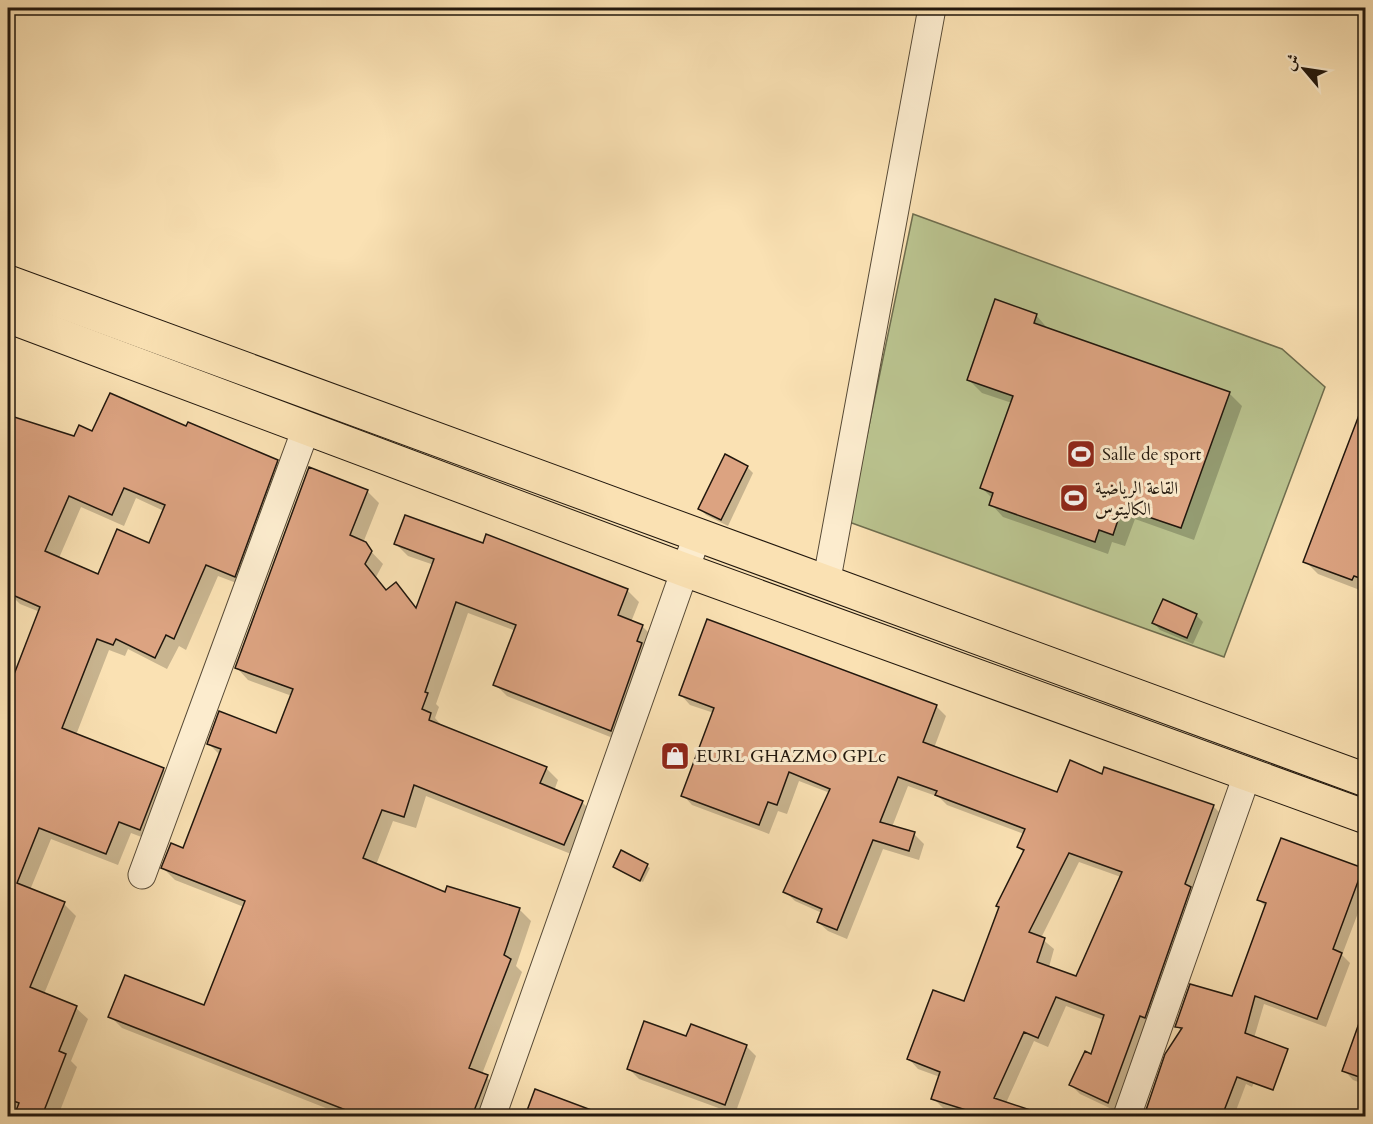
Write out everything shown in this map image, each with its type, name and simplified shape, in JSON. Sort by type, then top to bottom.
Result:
[{"type":"main road","points":[[8,282],[1365,780]]},
{"type":"main road","points":[[8,315],[685,570],[1365,817]]},
{"type":"street","points":[[826,584],[932,8]]},
{"type":"street","points":[[142,875],[307,426]]},
{"type":"street","points":[[492,1116],[697,536]]},
{"type":"street","points":[[1127,1116],[1247,775]]},
{"type":"green space","name":"Salle de sport","points":[[913,214],[1282,349],[1325,387],[1224,657],[849,522]]},
{"type":"building","points":[[995,299],[1037,314],[1034,323],[1230,392],[1181,528],[1122,508],[1113,535],[1099,530],[1095,542],[989,505],[993,493],[980,488],[1013,396],[967,380]]},
{"type":"building","points":[[110,393],[186,426],[188,422],[278,460],[235,577],[206,565],[174,639],[166,635],[155,658],[116,639],[113,645],[97,639],[62,728],[164,768],[140,830],[119,822],[106,854],[39,828],[17,883],[65,902],[30,987],[77,1006],[59,1051],[66,1054],[42,1116],[14,1116],[19,1103],[8,1099],[8,690],[40,607],[8,593],[8,415],[74,436],[79,425],[92,431]],"holes":[[[124,488],[165,505],[149,543],[117,529],[98,574],[45,551],[69,496],[112,515]]]},
{"type":"building","points":[[1364,402],[1365,580],[1354,576],[1352,580],[1303,562]]},
{"type":"building","points":[[725,454],[748,466],[721,520],[698,509]]},
{"type":"building","points":[[309,467],[368,490],[350,535],[366,542],[372,551],[365,564],[386,590],[396,582],[416,608],[434,559],[394,544],[405,515],[483,543],[486,534],[628,589],[618,615],[643,625],[637,641],[642,643],[611,731],[493,685],[516,625],[456,602],[425,692],[428,693],[422,709],[431,713],[429,720],[547,767],[540,783],[583,801],[564,845],[414,785],[404,817],[382,810],[363,858],[445,892],[447,886],[520,908],[504,955],[511,959],[469,1068],[488,1075],[472,1116],[361,1116],[108,1017],[125,975],[204,1005],[245,901],[161,868],[171,843],[183,848],[221,749],[207,744],[219,711],[276,733],[293,689],[235,668]]},
{"type":"building","points":[[1163,599],[1197,614],[1187,638],[1152,623]]},
{"type":"building","points":[[707,619],[937,705],[923,742],[1057,792],[1070,760],[1102,774],[1104,767],[1214,805],[1185,884],[1191,887],[1145,1018],[1140,1016],[1108,1103],[1069,1085],[1085,1051],[1091,1054],[1104,1015],[1056,997],[1038,1038],[1024,1032],[994,1098],[1039,1113],[1038,1116],[985,1116],[931,1099],[940,1072],[907,1059],[933,990],[964,1001],[999,907],[996,906],[1024,850],[1017,847],[1025,829],[935,795],[937,791],[898,777],[880,822],[915,832],[909,851],[873,840],[837,930],[817,922],[822,909],[783,892],[830,789],[789,772],[777,805],[768,802],[759,825],[681,796],[714,708],[679,695]],"holes":[[[1069,853],[1122,872],[1076,976],[1037,962],[1045,938],[1029,932]]]},
{"type":"building","points":[[1281,838],[1363,868],[1333,949],[1342,953],[1317,1019],[1255,996],[1245,1033],[1288,1049],[1273,1090],[1237,1077],[1222,1116],[1144,1116],[1165,1054],[1182,1028],[1175,1027],[1190,984],[1232,996],[1266,903],[1257,900]]},
{"type":"building","points":[[621,850],[648,864],[640,881],[613,867]]},
{"type":"building","points":[[1363,1012],[1365,1013],[1365,1079],[1342,1071]]},
{"type":"building","points":[[644,1021],[686,1036],[691,1024],[747,1045],[725,1105],[627,1069]]},
{"type":"building","points":[[535,1089],[602,1114],[602,1116],[525,1116]]},
{"type":"place","name":"Salle de sport","points":[[1081,454]]},
{"type":"place","name":"القاعة الرياضية الكاليتوس","points":[[1074,498]]},
{"type":"place","name":"EURL GHAZMO GPLc","points":[[675,756]]}]
